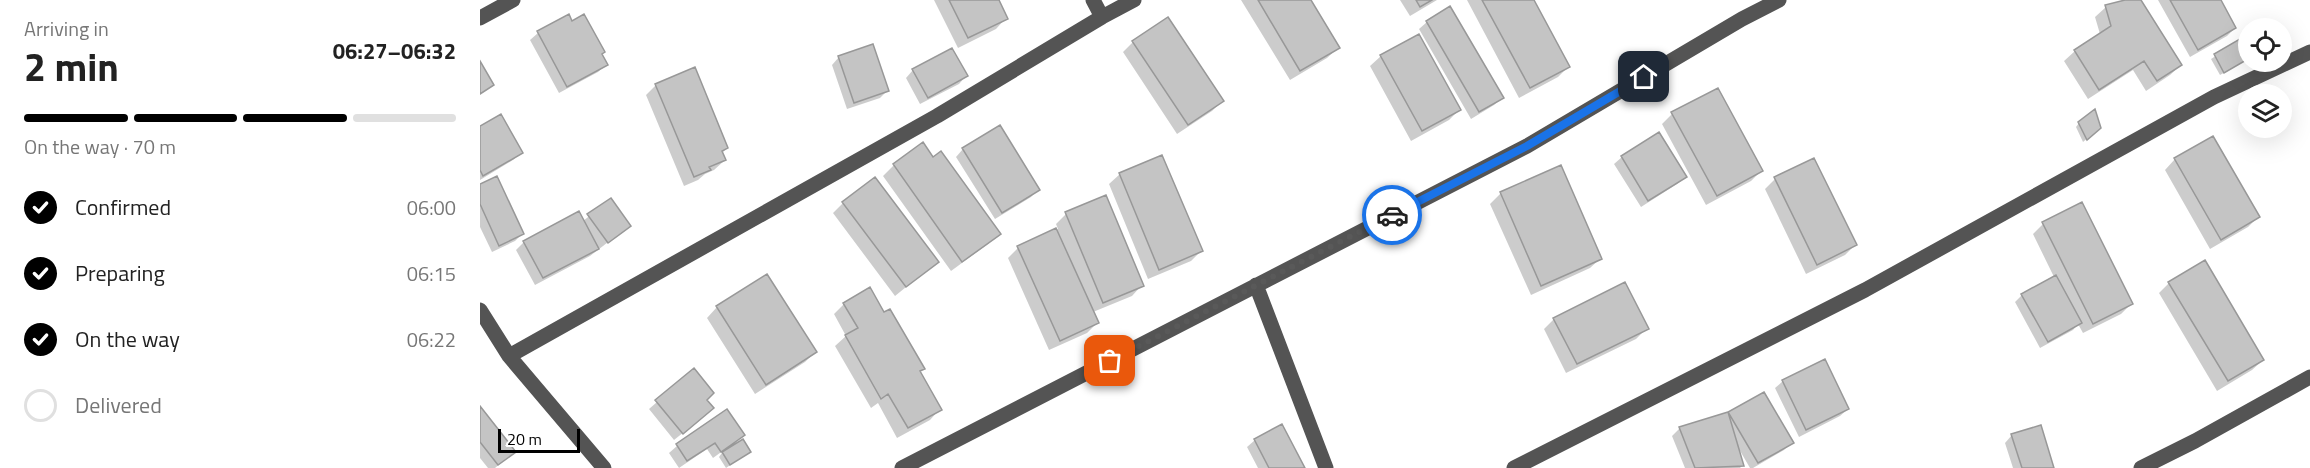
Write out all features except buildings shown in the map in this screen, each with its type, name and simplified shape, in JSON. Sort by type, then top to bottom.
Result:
[{"type":"street","points":[[480,18],[513,0]]},
{"type":"street","points":[[1093,0],[1102,16]]},
{"type":"street","points":[[509,356],[937,116],[1102,16],[1134,0]]},
{"type":"street","points":[[902,468],[1527,146],[1742,19],[1779,0]]},
{"type":"street","points":[[1514,468],[1865,290],[2214,97],[2310,52]]},
{"type":"street","points":[[1256,285],[1326,468]]},
{"type":"street","points":[[480,310],[509,356],[604,468]]},
{"type":"street","points":[[2141,468],[2195,441],[2310,377]]},
{"type":"way so far","points":[[1110,361],[1392,215]]},
{"type":"route","points":[[1392,215],[1527,146],[1644,77]]}]
